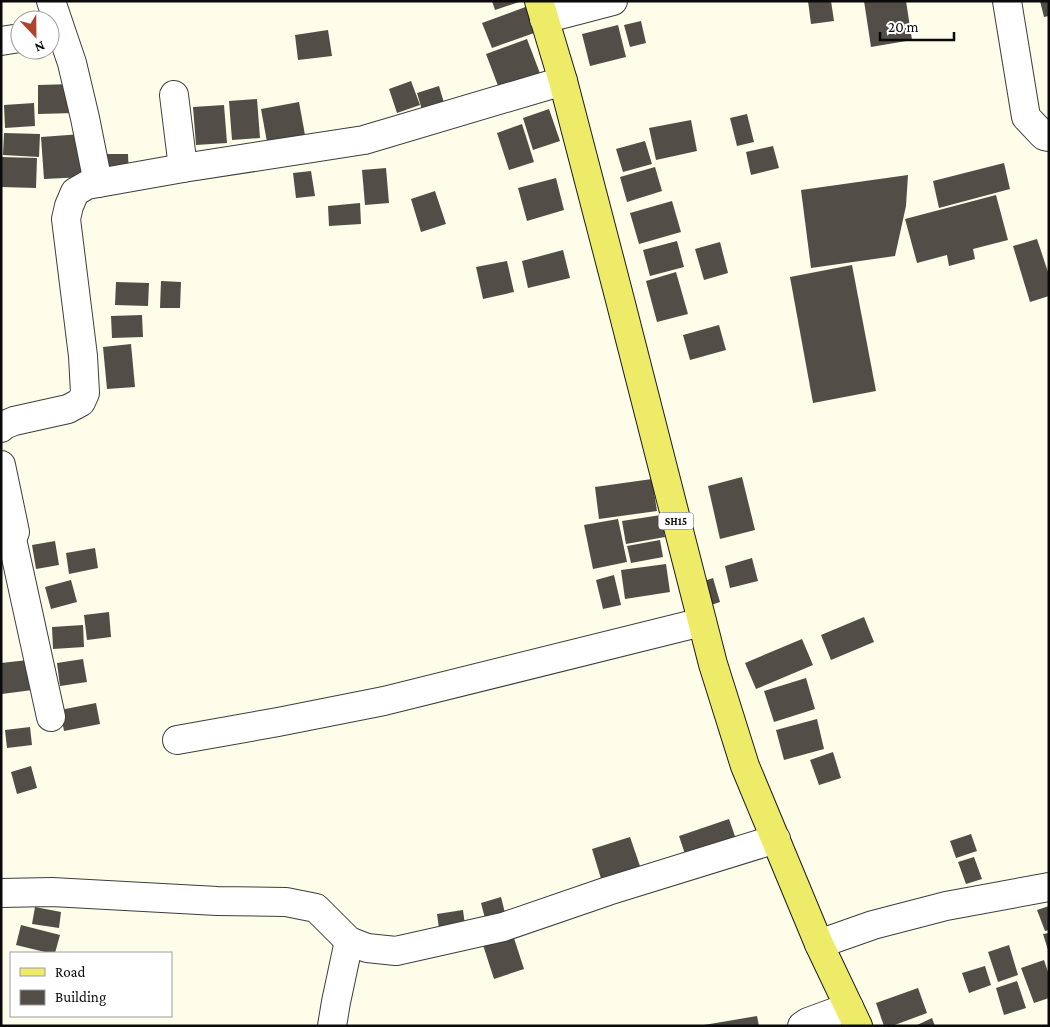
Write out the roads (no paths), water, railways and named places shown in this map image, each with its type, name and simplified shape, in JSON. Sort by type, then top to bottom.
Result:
[{"type":"main road","name":"SH15","points":[[542,10],[650,415],[713,664],[745,766],[819,944],[853,1016]]},
{"type":"street","points":[[542,10],[613,1]]},
{"type":"street","points":[[1007,1],[1026,117],[1044,136],[1049,137]]},
{"type":"street","points":[[60,40],[72,63],[98,183]]},
{"type":"street","points":[[1,428],[14,421],[68,409],[80,402],[85,392],[83,356],[66,219],[75,192],[87,185],[98,183],[364,140],[562,81]]},
{"type":"street","points":[[174,95],[183,168]]},
{"type":"street","points":[[1,465],[15,532],[7,541],[51,718]]},
{"type":"street","points":[[176,740],[384,701],[702,622]]},
{"type":"street","points":[[1,892],[52,892],[217,901],[286,902],[316,908],[348,941],[367,948],[396,951],[503,927],[608,891],[776,839]]},
{"type":"street","points":[[819,944],[873,925],[946,906],[1049,887]]},
{"type":"street","points":[[332,1026],[348,941]]},
{"type":"street","points":[[802,1026],[808,1022],[853,1016]]}]
